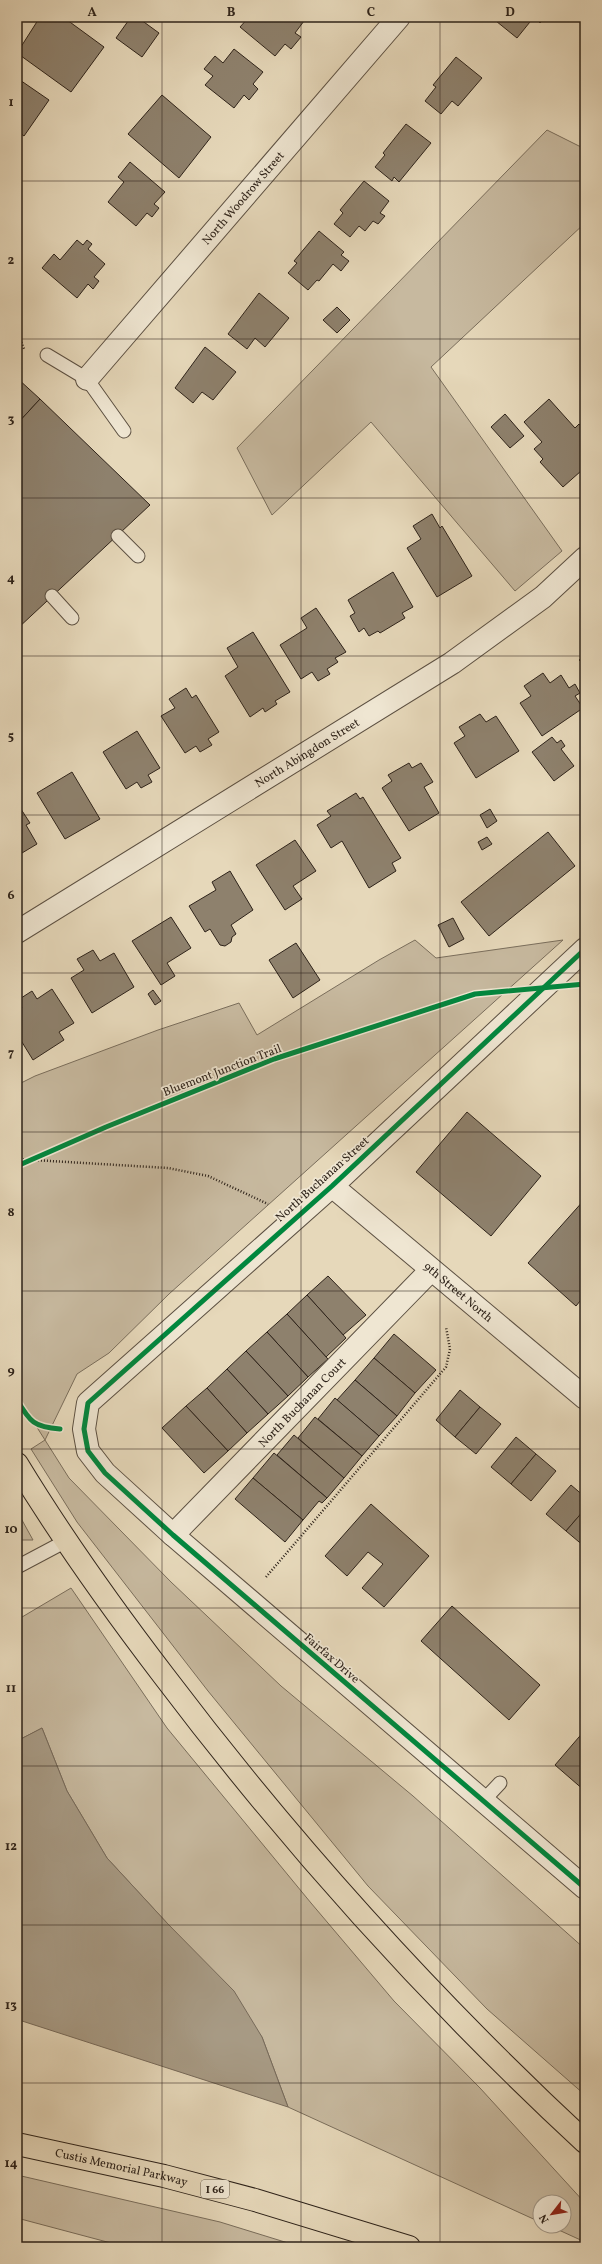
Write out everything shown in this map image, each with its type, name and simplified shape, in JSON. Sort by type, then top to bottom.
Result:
[{"type":"highway","points":[[17,1464],[66,1541],[193,1715],[286,1829],[358,1913],[463,2024],[585,2142]]},
{"type":"highway","name":"Custis Memorial Parkway","points":[[17,2144],[164,2176],[255,2200],[409,2247]]},
{"type":"street","name":"North Woodrow Street","points":[[87,379],[399,17]]},
{"type":"street","name":"North Abingdon Street","points":[[17,932],[452,663],[543,598],[585,558]]},
{"type":"street","name":"North Buchanan Street","points":[[84,1429],[88,1403],[332,1186],[585,949]]},
{"type":"street","name":"9th Street North","points":[[332,1186],[585,1398]]},
{"type":"street","name":"North Buchanan Court","points":[[173,1535],[432,1270]]},
{"type":"street","name":"Fairfax Drive","points":[[84,1429],[88,1451],[105,1473],[173,1535],[585,1888]]},
{"type":"lane","points":[[47,355],[87,379],[124,431]]},
{"type":"lane","points":[[118,536],[138,556]]},
{"type":"lane","points":[[52,596],[72,618]]},
{"type":"lane","points":[[17,1567],[66,1541]]},
{"type":"lane","points":[[484,1801],[500,1783]]},
{"type":"path","points":[[17,1166],[45,1154]]},
{"type":"path","points":[[17,1159],[168,1168],[208,1176],[296,1217]]},
{"type":"path","points":[[266,1577],[446,1367],[450,1349],[446,1327]]},
{"type":"shaded area","points":[[547,130],[585,149],[585,223],[431,367],[562,551],[515,591],[371,422],[272,515],[237,448]]},
{"type":"shaded area","points":[[415,940],[436,958],[563,940],[169,1294],[109,1353],[77,1374],[45,1440],[17,1396],[17,1085],[35,1076],[158,1030],[239,1003],[257,1035],[379,960]]},
{"type":"shaded area","points":[[45,1440],[69,1478],[171,1582],[281,1686],[413,1796],[585,1949],[585,2095],[487,2009],[368,1886],[208,1691],[77,1522],[31,1449]]},
{"type":"shaded area","points":[[17,1511],[33,1540],[17,1540]]},
{"type":"shaded area","points":[[71,1588],[167,1728],[311,1903],[394,2001],[480,2088],[585,2203],[585,2242],[568,2234],[572,2234],[572,2194],[532,2194],[532,2218],[288,2107],[262,2037],[167,1923],[107,1858],[67,1791],[42,1728],[17,1741],[17,1620]]},
{"type":"shaded area","points":[[42,1728],[67,1791],[107,1858],[167,1923],[234,1991],[262,2037],[288,2107],[19,2020],[17,2017],[17,1741]]},
{"type":"shaded area","points":[[17,2175],[220,2222],[301,2247],[126,2247],[17,2218]]},
{"type":"building","points":[[40,17],[63,17],[104,47],[71,92],[17,53]]},
{"type":"building","points":[[131,17],[137,17],[159,33],[142,57],[116,38]]},
{"type":"building","points":[[249,17],[299,17],[304,21],[295,33],[301,37],[291,49],[285,44],[275,56],[240,27]]},
{"type":"building","points":[[491,17],[534,17],[517,38]]},
{"type":"building","points":[[534,17],[545,17],[540,23]]},
{"type":"building","points":[[234,49],[263,72],[253,84],[258,89],[249,100],[244,95],[234,108],[205,85],[213,76],[204,69],[215,56],[223,63]]},
{"type":"building","points":[[456,57],[482,78],[458,106],[452,101],[441,114],[425,101],[436,87],[433,85]]},
{"type":"building","points":[[17,78],[49,100],[24,136],[17,131]]},
{"type":"building","points":[[162,95],[211,137],[179,178],[128,134]]},
{"type":"building","points":[[406,124],[431,143],[399,182],[394,177],[392,181],[375,167],[385,155],[383,153]]},
{"type":"building","points":[[130,162],[165,192],[154,204],[159,208],[152,217],[147,213],[136,226],[108,202],[124,182],[118,177]]},
{"type":"building","points":[[364,181],[389,201],[380,213],[385,216],[378,224],[373,221],[365,231],[359,226],[350,237],[334,224],[343,213],[340,210]]},
{"type":"building","points":[[319,231],[344,252],[341,255],[349,261],[341,271],[333,264],[319,281],[317,280],[308,290],[288,273],[297,263],[294,261]]},
{"type":"building","points":[[77,240],[83,245],[87,240],[92,244],[88,249],[105,264],[94,277],[99,281],[93,289],[88,284],[77,298],[42,268],[54,254],[60,260]]},
{"type":"building","points":[[259,293],[289,318],[265,347],[255,338],[247,349],[228,334]]},
{"type":"building","points":[[337,307],[350,320],[337,333],[323,320]]},
{"type":"building","points":[[205,347],[236,372],[213,400],[202,392],[193,403],[175,388]]},
{"type":"building","points":[[17,378],[40,399],[17,424]]},
{"type":"building","points":[[40,399],[150,505],[17,629],[17,424]]},
{"type":"building","points":[[549,399],[575,428],[579,424],[585,431],[585,474],[581,471],[563,487],[540,462],[543,459],[534,449],[542,442],[524,422]]},
{"type":"building","points":[[505,414],[524,436],[510,448],[491,427]]},
{"type":"building","points":[[432,514],[440,528],[442,526],[472,576],[437,597],[407,548],[421,539],[413,526]]},
{"type":"building","points":[[393,572],[413,607],[402,613],[405,618],[380,633],[378,631],[369,636],[364,628],[359,632],[350,616],[355,613],[348,600]]},
{"type":"building","points":[[316,608],[346,652],[335,658],[338,662],[327,669],[330,674],[318,681],[312,672],[301,679],[280,645],[307,628],[301,618]]},
{"type":"building","points":[[253,632],[290,692],[275,701],[277,704],[265,712],[263,708],[250,717],[225,676],[238,667],[227,648]]},
{"type":"building","points":[[585,654],[585,666],[579,660]]},
{"type":"building","points":[[543,673],[550,683],[561,675],[569,688],[575,684],[580,693],[575,696],[583,708],[542,736],[520,703],[531,696],[524,686]]},
{"type":"building","points":[[186,688],[192,698],[196,695],[219,732],[208,739],[212,745],[200,752],[196,746],[185,753],[161,716],[175,708],[169,699]]},
{"type":"building","points":[[480,714],[486,722],[496,716],[519,751],[476,778],[454,743],[465,736],[459,727]]},
{"type":"building","points":[[137,731],[160,768],[148,775],[152,782],[141,788],[137,782],[126,789],[103,752]]},
{"type":"building","points":[[552,737],[557,743],[561,740],[565,746],[561,749],[574,766],[554,781],[532,752]]},
{"type":"building","points":[[409,763],[412,768],[421,763],[433,782],[424,787],[439,813],[409,831],[382,788],[392,781],[388,775]]},
{"type":"building","points":[[72,772],[100,819],[65,839],[37,793]]},
{"type":"building","points":[[356,793],[360,799],[363,797],[401,858],[392,863],[396,871],[369,888],[342,841],[331,848],[317,825],[331,816],[327,811]]},
{"type":"building","points":[[17,803],[30,823],[26,825],[37,844],[17,856]]},
{"type":"building","points":[[490,809],[497,821],[487,828],[480,815]]},
{"type":"building","points":[[548,832],[575,866],[489,936],[461,902]]},
{"type":"building","points":[[487,837],[492,844],[482,850],[478,842]]},
{"type":"building","points":[[295,840],[316,871],[293,886],[302,899],[285,910],[256,865]]},
{"type":"building","points":[[230,871],[253,910],[231,925],[236,934],[232,937],[231,942],[225,946],[220,945],[210,929],[205,932],[189,906],[216,890],[212,882]]},
{"type":"building","points":[[171,917],[191,948],[167,963],[175,976],[161,985],[132,941]]},
{"type":"building","points":[[453,918],[464,939],[449,947],[438,925]]},
{"type":"building","points":[[296,943],[320,980],[293,998],[269,960]]},
{"type":"building","points":[[93,950],[100,961],[114,953],[134,987],[92,1013],[71,978],[84,970],[77,959]]},
{"type":"building","points":[[52,989],[74,1023],[59,1032],[64,1040],[33,1060],[17,1034],[17,1011],[22,1008],[18,1000],[32,991],[37,999]]},
{"type":"building","points":[[153,990],[161,1001],[155,1005],[148,994]]},
{"type":"building","points":[[467,1112],[541,1176],[491,1236],[416,1172]]},
{"type":"building","points":[[585,1199],[585,1295],[576,1306],[528,1263]]},
{"type":"building","points":[[328,1276],[366,1315],[343,1335],[307,1295]]},
{"type":"building","points":[[307,1295],[346,1338],[326,1357],[287,1314]]},
{"type":"building","points":[[287,1314],[328,1359],[308,1377],[267,1332]]},
{"type":"building","points":[[267,1332],[308,1377],[288,1396],[246,1351]]},
{"type":"building","points":[[394,1334],[436,1370],[415,1393],[374,1358]]},
{"type":"building","points":[[246,1351],[288,1396],[268,1414],[227,1369]]},
{"type":"building","points":[[374,1358],[415,1393],[397,1416],[355,1380]]},
{"type":"building","points":[[227,1369],[268,1414],[247,1433],[207,1388]]},
{"type":"building","points":[[355,1380],[397,1416],[379,1436],[337,1400]]},
{"type":"building","points":[[207,1388],[247,1433],[228,1451],[186,1406]]},
{"type":"building","points":[[460,1390],[480,1407],[455,1437],[436,1420]]},
{"type":"building","points":[[335,1398],[379,1436],[362,1456],[318,1419]]},
{"type":"building","points":[[186,1406],[228,1451],[204,1473],[162,1428]]},
{"type":"building","points":[[480,1407],[501,1424],[476,1454],[455,1437]]},
{"type":"building","points":[[315,1417],[362,1456],[344,1478],[298,1438]]},
{"type":"building","points":[[294,1435],[344,1478],[327,1498],[277,1455]]},
{"type":"building","points":[[516,1437],[536,1454],[511,1484],[491,1467]]},
{"type":"building","points":[[274,1453],[327,1498],[322,1503],[319,1501],[303,1520],[253,1478]]},
{"type":"building","points":[[536,1454],[556,1471],[531,1501],[511,1484]]},
{"type":"building","points":[[253,1478],[303,1520],[285,1542],[235,1499]]},
{"type":"building","points":[[571,1485],[585,1497],[585,1509],[566,1531],[546,1514]]},
{"type":"building","points":[[371,1504],[429,1556],[384,1607],[362,1588],[383,1564],[368,1552],[347,1576],[325,1556]]},
{"type":"building","points":[[585,1509],[585,1547],[566,1531]]},
{"type":"building","points":[[452,1606],[540,1685],[509,1720],[421,1641]]},
{"type":"building","points":[[585,1730],[585,1791],[555,1765]]},
{"type":"cycle path","points":[[585,949],[332,1186],[88,1403],[84,1429],[88,1451],[105,1473],[173,1535],[585,1888]]},
{"type":"cycle path","name":"Bluemont Junction Trail","points":[[17,1166],[106,1127],[274,1059],[475,994],[585,984]]},
{"type":"cycle path","points":[[17,1400],[29,1418],[38,1425],[60,1429]]}]
